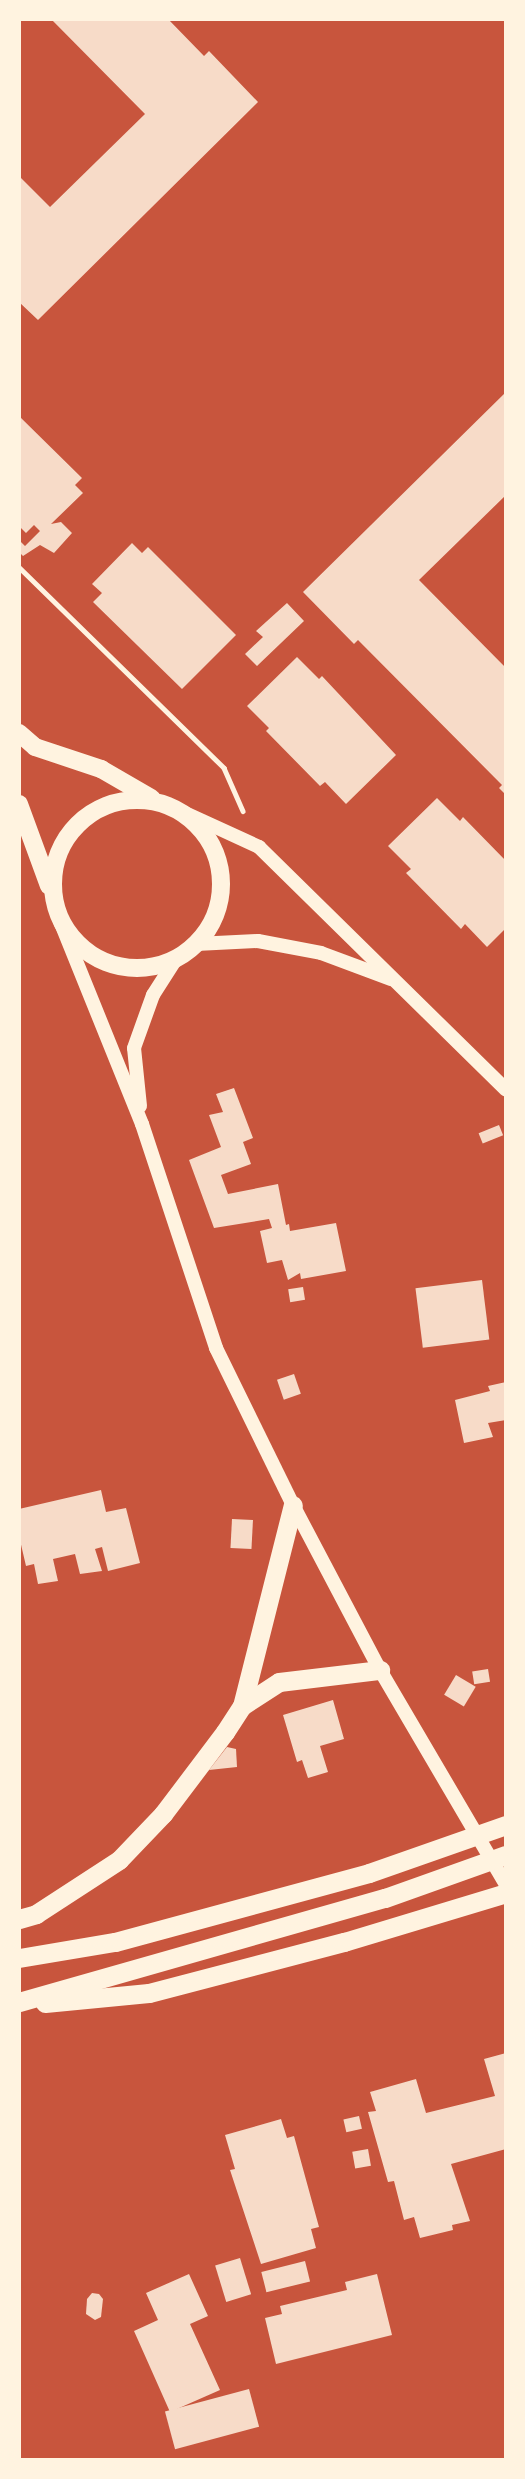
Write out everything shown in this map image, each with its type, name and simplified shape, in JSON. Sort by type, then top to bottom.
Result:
[{"type":"highway","points":[[242,1706],[293,1505]]},
{"type":"highway","points":[[19,1919],[36,1914],[119,1860],[163,1814],[242,1706],[279,1682],[380,1670]]},
{"type":"highway","points":[[19,1958],[115,1942],[369,1873],[506,1825]]},
{"type":"highway","points":[[19,2004],[385,1898],[506,1855]]},
{"type":"highway","points":[[19,2004],[149,1993],[344,1942],[506,1893]]},
{"type":"main road","points":[[19,733],[35,747],[101,769],[158,801],[259,848],[399,982],[506,1090]]},
{"type":"main road","points":[[52,895],[53,868],[63,842],[80,820],[103,806],[130,799],[158,801]]},
{"type":"main road","points":[[19,804],[60,921],[142,1124],[216,1348],[293,1505],[380,1670],[506,1885]]},
{"type":"main road","points":[[60,921],[76,943],[86,951],[97,959],[123,968],[150,968],[176,959],[196,944],[211,924],[220,900],[221,875],[215,851],[202,829],[183,812]]},
{"type":"main road","points":[[196,944],[258,941],[321,953],[399,982]]},
{"type":"main road","points":[[142,1124],[134,1048],[153,995],[176,959]]},
{"type":"path","points":[[19,566],[224,768],[259,848]]},
{"type":"building","points":[[51,19],[168,19],[204,56],[209,51],[258,102],[38,320],[19,302],[19,176],[50,207],[145,114]]},
{"type":"building","points":[[506,392],[506,495],[419,580],[506,668],[506,795],[499,788],[502,785],[358,640],[354,644],[303,592]]},
{"type":"building","points":[[19,416],[82,478],[75,485],[83,493],[51,524],[61,522],[72,533],[54,553],[40,545],[23,556],[19,552],[19,540],[25,546],[40,531],[34,525],[26,533],[19,526]]},
{"type":"building","points":[[132,543],[142,553],[148,547],[236,635],[182,689],[93,602],[102,593],[92,584]]},
{"type":"building","points":[[287,603],[304,621],[257,666],[245,654],[263,637],[256,631]]},
{"type":"building","points":[[297,657],[319,679],[322,676],[396,755],[346,804],[325,782],[320,786],[266,731],[269,728],[247,706]]},
{"type":"building","points":[[437,798],[460,821],[463,817],[506,861],[506,928],[487,947],[465,924],[461,929],[406,873],[411,869],[388,846]]},
{"type":"building","points":[[234,1088],[253,1138],[243,1142],[251,1164],[221,1175],[228,1194],[278,1184],[286,1225],[289,1224],[290,1231],[336,1223],[346,1271],[301,1279],[300,1273],[288,1280],[282,1260],[267,1263],[260,1231],[272,1228],[269,1219],[214,1228],[189,1160],[221,1147],[209,1115],[223,1112],[216,1094]]},
{"type":"building","points":[[499,1125],[503,1135],[483,1143],[479,1133]]},
{"type":"building","points":[[482,1280],[489,1340],[423,1348],[415,1288]]},
{"type":"building","points":[[303,1287],[305,1300],[290,1302],[288,1289]]},
{"type":"building","points":[[294,1374],[301,1394],[284,1400],[277,1380]]},
{"type":"building","points":[[506,1382],[506,1420],[488,1423],[493,1437],[464,1443],[455,1400],[490,1391],[488,1386]]},
{"type":"building","points":[[101,1490],[106,1512],[126,1508],[140,1563],[108,1571],[102,1547],[95,1549],[102,1571],[80,1574],[75,1554],[53,1559],[58,1581],[38,1584],[34,1564],[26,1566],[19,1536],[19,1509]]},
{"type":"building","points":[[232,1519],[253,1520],[251,1549],[230,1548]]},
{"type":"building","points":[[488,1669],[490,1682],[474,1684],[472,1672]]},
{"type":"building","points":[[456,1675],[476,1687],[464,1707],[444,1695]]},
{"type":"building","points":[[333,1700],[344,1739],[320,1746],[328,1772],[308,1778],[302,1760],[297,1762],[283,1715]]},
{"type":"building","points":[[227,1747],[236,1749],[237,1767],[209,1770]]},
{"type":"building","points":[[506,2053],[506,2149],[451,2164],[470,2221],[452,2225],[453,2230],[420,2238],[414,2217],[404,2220],[394,2181],[388,2182],[368,2112],[376,2111],[370,2092],[416,2079],[426,2113],[495,2096],[484,2059]]},
{"type":"building","points":[[359,2116],[362,2129],[346,2132],[343,2120]]},
{"type":"building","points":[[281,2119],[287,2138],[294,2136],[319,2227],[311,2229],[316,2248],[261,2264],[230,2170],[235,2169],[225,2135]]},
{"type":"building","points":[[368,2149],[371,2166],[355,2169],[352,2152]]},
{"type":"building","points":[[240,2258],[251,2294],[226,2302],[215,2266]]},
{"type":"building","points":[[305,2261],[310,2281],[266,2292],[261,2272]]},
{"type":"building","points":[[189,2274],[208,2316],[190,2324],[220,2390],[170,2412],[134,2331],[158,2320],[146,2293]]},
{"type":"building","points":[[377,2274],[392,2335],[276,2364],[265,2318],[282,2314],[280,2306],[347,2290],[345,2282]]},
{"type":"building","points":[[92,2293],[99,2294],[103,2299],[101,2317],[95,2320],[86,2314],[87,2299]]},
{"type":"building","points":[[249,2389],[259,2427],[175,2449],[165,2412]]}]
